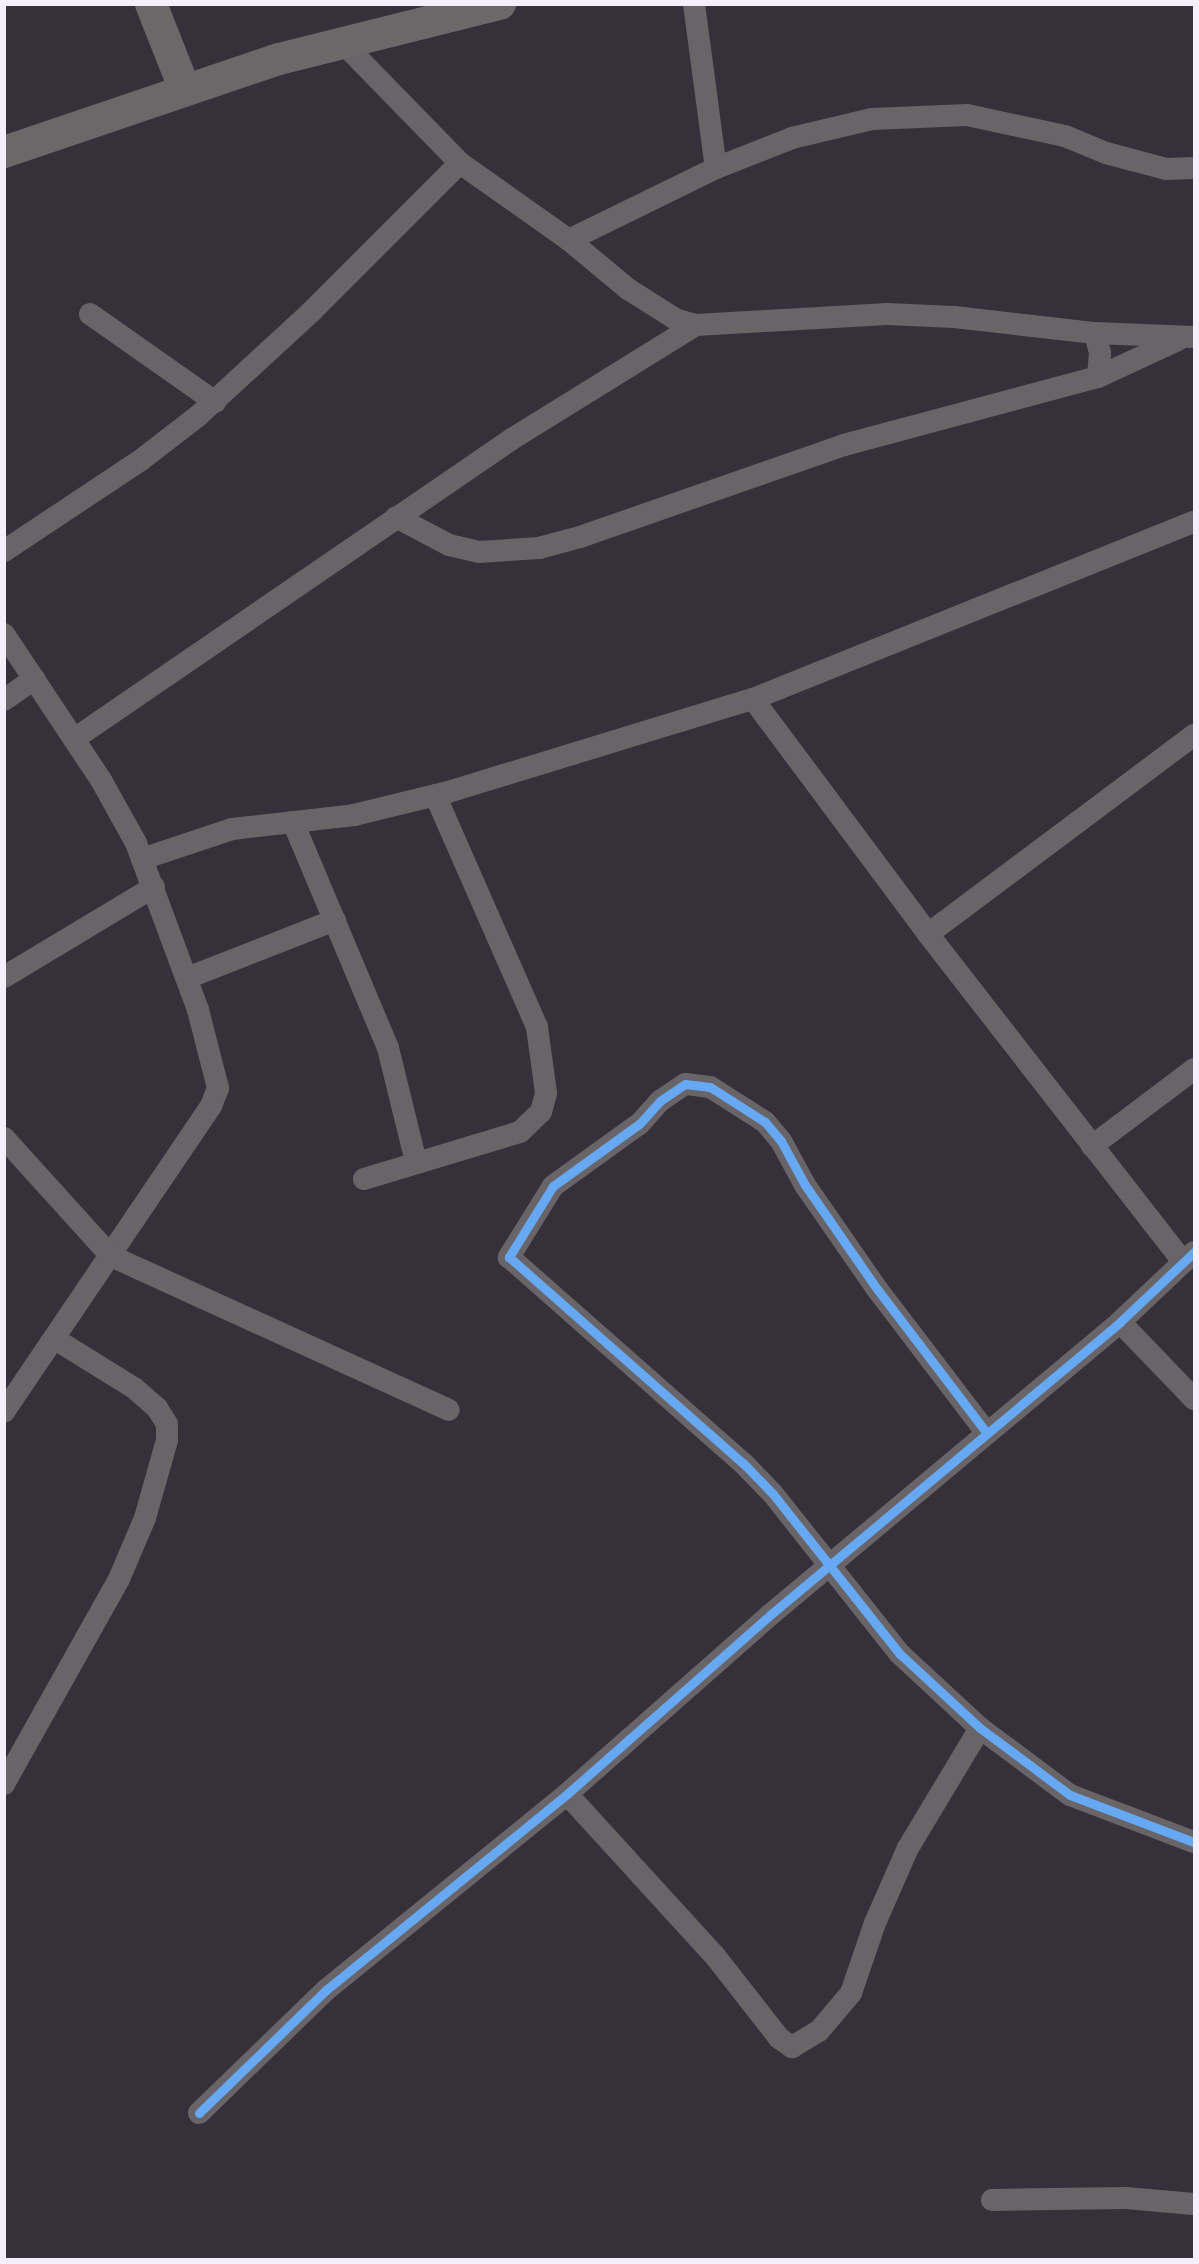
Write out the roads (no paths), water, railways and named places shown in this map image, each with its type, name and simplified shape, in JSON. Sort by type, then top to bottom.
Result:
[{"type":"street","points":[[151,4],[185,90]]},
{"type":"street","points":[[4,152],[185,90],[342,42],[500,4]]},
{"type":"street","points":[[694,4],[716,168]]},
{"type":"street","points":[[342,42],[460,163],[569,240],[657,310],[696,325],[887,314],[954,317],[1095,333],[1189,338]]},
{"type":"street","points":[[569,240],[716,168],[792,138],[836,127],[935,114],[967,115],[1024,126],[1136,162],[1166,169],[1194,168]]},
{"type":"street","points":[[4,551],[141,460],[215,402],[460,163]]},
{"type":"street","points":[[90,314],[215,402]]},
{"type":"street","points":[[74,739],[512,438],[696,325]]},
{"type":"street","points":[[1095,333],[1100,352],[1098,377]]},
{"type":"street","points":[[396,517],[449,545],[479,552],[539,548],[580,537],[822,451],[1098,377],[1189,338]]},
{"type":"street","points":[[142,859],[232,829],[354,815],[435,795],[753,699],[1194,522]]},
{"type":"street","points":[[4,634],[119,810],[154,887],[187,978],[216,1068],[218,1088],[211,1106],[4,1412]]},
{"type":"street","points":[[4,700],[34,679]]},
{"type":"street","points":[[199,2113],[326,1990],[567,1794],[828,1566],[1120,1322],[1189,1257],[1092,1146],[928,934],[753,699]]},
{"type":"street","points":[[928,934],[1194,735]]},
{"type":"street","points":[[364,1179],[416,1161],[520,1132],[541,1112],[546,1085],[537,1027],[435,795]]},
{"type":"street","points":[[293,822],[388,1048],[416,1161]]},
{"type":"street","points":[[4,977],[154,887]]},
{"type":"street","points":[[187,978],[334,920]]},
{"type":"street","points":[[1092,1146],[1194,1069]]},
{"type":"street","points":[[986,1432],[877,1290],[805,1185],[781,1141],[765,1122],[710,1087],[685,1084],[660,1101],[639,1124],[553,1185],[509,1257],[743,1463],[773,1494],[828,1566],[900,1653],[980,1728],[1070,1795],[1194,1842]]},
{"type":"street","points":[[4,1138],[111,1256],[449,1410]]},
{"type":"street","points":[[1120,1322],[1194,1399]]},
{"type":"street","points":[[4,1784],[119,1579],[145,1518],[167,1440],[166,1424],[157,1408],[134,1388],[55,1339]]},
{"type":"street","points":[[567,1794],[715,1956],[779,2038],[792,2047],[819,2031],[851,1993],[875,1923],[908,1848],[980,1728]]},
{"type":"street","points":[[992,2200],[1126,2198],[1194,2204]]}]
